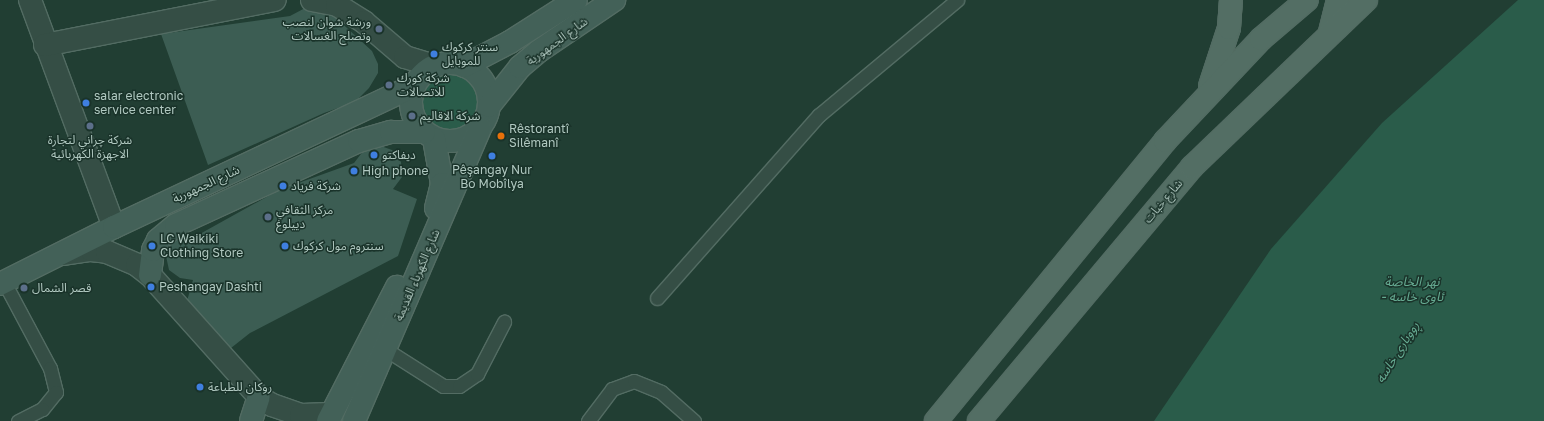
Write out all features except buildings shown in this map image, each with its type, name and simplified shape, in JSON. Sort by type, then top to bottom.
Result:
[{"type":"main road","points":[[1207,95],[1230,28],[1231,0]]},
{"type":"main road","points":[[936,421],[1160,147],[1261,39],[1307,0]]},
{"type":"main road","points":[[1322,0],[1331,7],[1334,16]]},
{"type":"main road","name":"شارع خبات","points":[[979,421],[1192,167],[1334,16],[1366,0]]},
{"type":"street","points":[[30,0],[45,45],[114,227]]},
{"type":"street","points":[[45,45],[275,0]]},
{"type":"street","points":[[312,0],[337,5],[364,22],[405,57],[435,66]]},
{"type":"street","name":"شارع الجمهورية","points":[[464,66],[510,42],[576,0]]},
{"type":"street","name":"شارع الجمهورية","points":[[489,106],[520,68],[539,51],[614,0]]},
{"type":"street","points":[[150,275],[153,250],[158,240],[176,225],[359,141],[390,132],[429,135],[459,141],[480,128],[489,106],[483,82],[464,66],[454,63],[435,66],[426,71],[414,86],[411,110],[429,135]]},
{"type":"street","name":"شارع الجمهورية","points":[[2,283],[114,227],[414,86]]},
{"type":"street","name":"شارع الكهرباء القديمة","points":[[354,421],[480,128]]},
{"type":"street","name":"شارع الكهرباء القديمة","points":[[329,417],[411,261],[440,198],[442,184],[429,135]]},
{"type":"street","points":[[58,255],[74,251],[107,252],[123,257],[150,275],[259,396],[279,408],[301,414],[329,417]]},
{"type":"street","points":[[251,421],[259,396]]},
{"type":"lane","points":[[657,298],[819,115],[957,0]]},
{"type":"lane","points":[[2,283],[50,368],[56,392],[42,409],[18,421]]},
{"type":"lane","points":[[385,349],[443,386],[459,386],[477,374],[504,322]]},
{"type":"lane","points":[[588,421],[612,389],[634,381],[661,392],[694,421]]},
{"type":"water","name":"نهر الخاصة - ئاوی خاسە","points":[[1518,0],[1544,0],[1544,421],[1154,421],[1271,249],[1382,123]]},
{"type":"water","points":[[451,71],[468,76],[476,84],[481,101],[476,118],[468,126],[451,131],[434,126],[426,118],[421,101],[426,84],[434,76]]},
{"type":"place","name":"ورشة شوان لنصب وتصلح الغسالات","points":[[379,29]]},
{"type":"place","name":"سنتر كركوك للموبايل","points":[[434,54]]},
{"type":"place","name":"شركة كورك للاتصالات","points":[[389,85]]},
{"type":"place","name":"salar electronic service center","points":[[86,103]]},
{"type":"place","name":"شركة الاقاليم","points":[[412,116]]},
{"type":"place","name":"شركة چراني لتجارة الاجهزة الكهربائية","points":[[90,126]]},
{"type":"place","name":"Rêstorantî Silêmanî","points":[[501,136]]},
{"type":"place","name":"ديفاكتو","points":[[374,155]]},
{"type":"place","name":"Pêşangay Nur Bo Mobîlya","points":[[492,156]]},
{"type":"place","name":"High phone","points":[[354,171]]},
{"type":"place","name":"شركة فرياد","points":[[283,186]]},
{"type":"place","name":"مركز الثقافي دييلوغ","points":[[268,217]]},
{"type":"place","name":"LC Waikiki Clothing Store","points":[[152,246]]},
{"type":"place","name":"سنتروم مول كركوك","points":[[285,246]]},
{"type":"place","name":"Peshangay Dashti","points":[[151,287]]},
{"type":"place","name":"قصر الشمال","points":[[24,288]]},
{"type":"place","name":"روكان للطباعة","points":[[200,387]]},
{"type":"water label","name":"ڕووباری خاسە","points":[[1397,352]]}]
